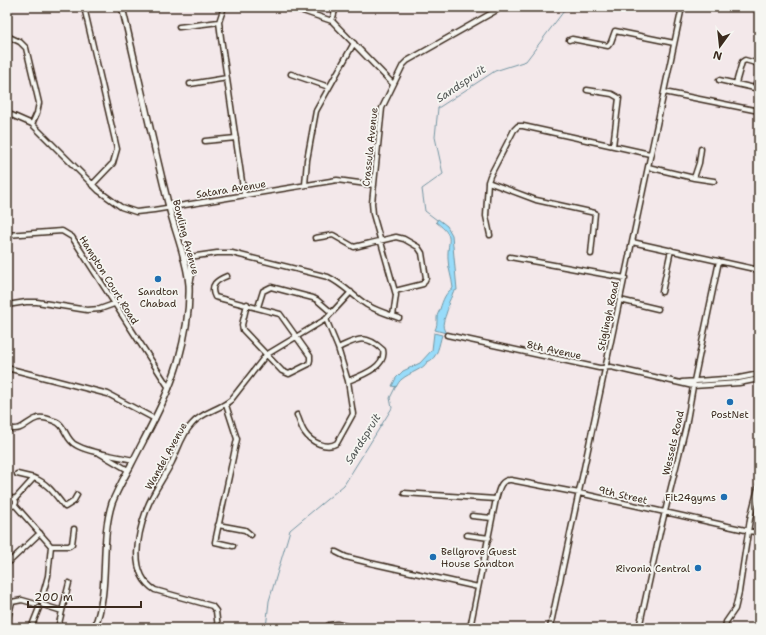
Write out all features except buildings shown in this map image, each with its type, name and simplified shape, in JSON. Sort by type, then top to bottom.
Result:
[{"type":"main road","name":"Bowling Avenue","points":[[94,628],[99,611],[104,580],[106,536],[113,501],[155,419],[169,388],[183,344],[188,315],[188,275],[169,207],[122,7]]},
{"type":"main road","points":[[189,287],[192,276],[190,257]]},
{"type":"main road","name":"Bowling Avenue","points":[[98,628],[103,612],[106,586],[104,580]]},
{"type":"street","points":[[84,7],[117,149],[113,163],[92,185]]},
{"type":"street","points":[[224,7],[219,22],[244,196]]},
{"type":"street","points":[[291,7],[332,21],[393,84]]},
{"type":"street","points":[[332,21],[336,7]]},
{"type":"street","name":"Stiglingh Road","points":[[550,628],[682,7]]},
{"type":"street","name":"Crassula Avenue","points":[[393,316],[395,291],[373,214],[374,186],[382,108],[393,84],[406,62],[498,9]]},
{"type":"street","points":[[180,27],[219,22]]},
{"type":"street","points":[[569,40],[572,39],[608,46],[615,31],[674,43]]},
{"type":"street","points":[[7,36],[20,42],[27,50],[39,103],[37,113],[32,124]]},
{"type":"street","points":[[305,185],[306,167],[314,118],[318,105],[354,43]]},
{"type":"street","points":[[736,83],[742,62],[746,60],[759,64]]},
{"type":"street","points":[[719,80],[757,88],[759,72]]},
{"type":"street","points":[[291,74],[329,87]]},
{"type":"street","points":[[190,84],[227,78]]},
{"type":"street","points":[[587,90],[612,94],[619,98],[613,146]]},
{"type":"street","points":[[664,92],[759,111]]},
{"type":"street","name":"Satara Avenue","points":[[7,112],[32,124],[92,185],[121,207],[132,212],[142,212],[337,180],[374,186]]},
{"type":"street","points":[[490,235],[486,216],[488,182],[514,130],[518,126],[524,126],[650,154]]},
{"type":"street","points":[[205,141],[236,138]]},
{"type":"street","points":[[694,178],[699,163],[701,149]]},
{"type":"street","points":[[648,167],[694,178],[714,181]]},
{"type":"street","points":[[488,182],[536,200],[595,213],[592,254]]},
{"type":"street","name":"Hampton Court Road","points":[[7,235],[55,231],[62,231],[69,234],[169,388]]},
{"type":"street","points":[[315,238],[333,235],[354,247],[396,237],[418,247],[422,253],[426,278],[424,283],[395,291]]},
{"type":"street","points":[[632,242],[759,270]]},
{"type":"street","points":[[662,292],[671,250]]},
{"type":"street","points":[[183,258],[217,252],[240,254],[328,277],[335,280],[366,304],[378,311],[399,318]]},
{"type":"street","points":[[510,258],[625,278]]},
{"type":"street","name":"Wessels Road","points":[[639,628],[664,512],[686,426],[693,383],[719,261]]},
{"type":"street","points":[[227,276],[218,279],[214,284],[213,292],[215,297],[247,304],[280,314],[310,356],[309,364],[288,374],[282,371],[266,356],[243,330],[242,325],[247,304]]},
{"type":"street","points":[[258,307],[263,291],[271,287],[317,300],[332,313]]},
{"type":"street","name":"Wandel Avenue","points":[[218,628],[216,611],[212,606],[155,590],[147,584],[139,571],[138,544],[147,508],[188,429],[199,418],[226,405],[266,356],[326,319],[351,292]]},
{"type":"street","points":[[620,300],[658,308]]},
{"type":"street","points":[[7,305],[37,302],[87,310],[100,309],[114,304]]},
{"type":"street","points":[[297,415],[305,434],[312,441],[330,446],[335,444],[353,414],[348,381],[338,348],[326,319]]},
{"type":"street","name":"8th Avenue","points":[[447,335],[592,366],[611,367],[693,383]]},
{"type":"street","points":[[338,348],[361,339],[368,340],[383,351],[380,362],[367,374],[348,381]]},
{"type":"street","points":[[7,368],[108,394],[155,419]]},
{"type":"street","points":[[739,380],[759,374]]},
{"type":"street","points":[[693,383],[759,379]]},
{"type":"street","points":[[226,405],[237,439],[215,537],[216,542],[233,546]]},
{"type":"street","points":[[7,428],[14,430],[19,429],[40,418],[55,421],[61,425],[73,444],[133,460]]},
{"type":"street","points":[[99,452],[128,470]]},
{"type":"street","points":[[17,474],[40,480],[47,486],[64,507]]},
{"type":"street","points":[[10,506],[16,501],[15,499],[34,478]]},
{"type":"street","name":"9th Street","points":[[470,628],[496,499],[501,484],[508,480],[579,493],[759,533]]},
{"type":"street","points":[[725,628],[728,619],[735,608],[739,592],[753,506],[759,484]]},
{"type":"street","points":[[404,493],[496,499]]},
{"type":"street","points":[[60,511],[73,502],[77,495]]},
{"type":"street","points":[[15,499],[8,498],[10,506],[40,533],[51,546],[48,576],[31,628]]},
{"type":"street","points":[[472,516],[492,518]]},
{"type":"street","points":[[218,525],[245,530],[251,534]]},
{"type":"street","points":[[51,546],[69,546],[72,544],[74,529]]},
{"type":"street","points":[[7,564],[40,533]]},
{"type":"street","points":[[467,535],[489,538]]},
{"type":"street","points":[[336,552],[363,562],[478,587]]},
{"type":"street","points":[[58,628],[69,583]]},
{"type":"street","points":[[7,622],[9,603],[22,600],[62,611]]},
{"type":"street","points":[[327,626],[334,624],[354,628]]},
{"type":"water","points":[[438,219],[447,226],[452,235],[457,290],[453,292],[448,303],[448,309],[443,327],[446,333],[435,330],[437,315],[443,300],[446,294],[453,288],[448,262],[449,239],[446,232],[436,222]]},
{"type":"water","points":[[434,333],[442,335],[438,351],[434,358],[427,362],[423,367],[401,380],[396,387],[392,386],[396,378],[403,371],[420,363],[432,350]]},
{"type":"waterway","name":"Sandspruit","points":[[437,220],[425,211],[422,189],[443,174],[435,137],[438,108],[495,71],[526,61],[567,7]]},
{"type":"waterway","name":"Sandspruit","points":[[266,628],[269,601],[290,530],[344,485],[392,408],[390,398],[396,386]]},
{"type":"place","name":"Sandton Chabad","points":[[158,279]]},
{"type":"place","name":"PostNet","points":[[730,402]]},
{"type":"place","name":"Fit24gyms","points":[[724,497]]},
{"type":"place","name":"Bellgrove Guest House Sandton","points":[[433,557]]},
{"type":"place","name":"Rivonia Central","points":[[698,568]]}]
